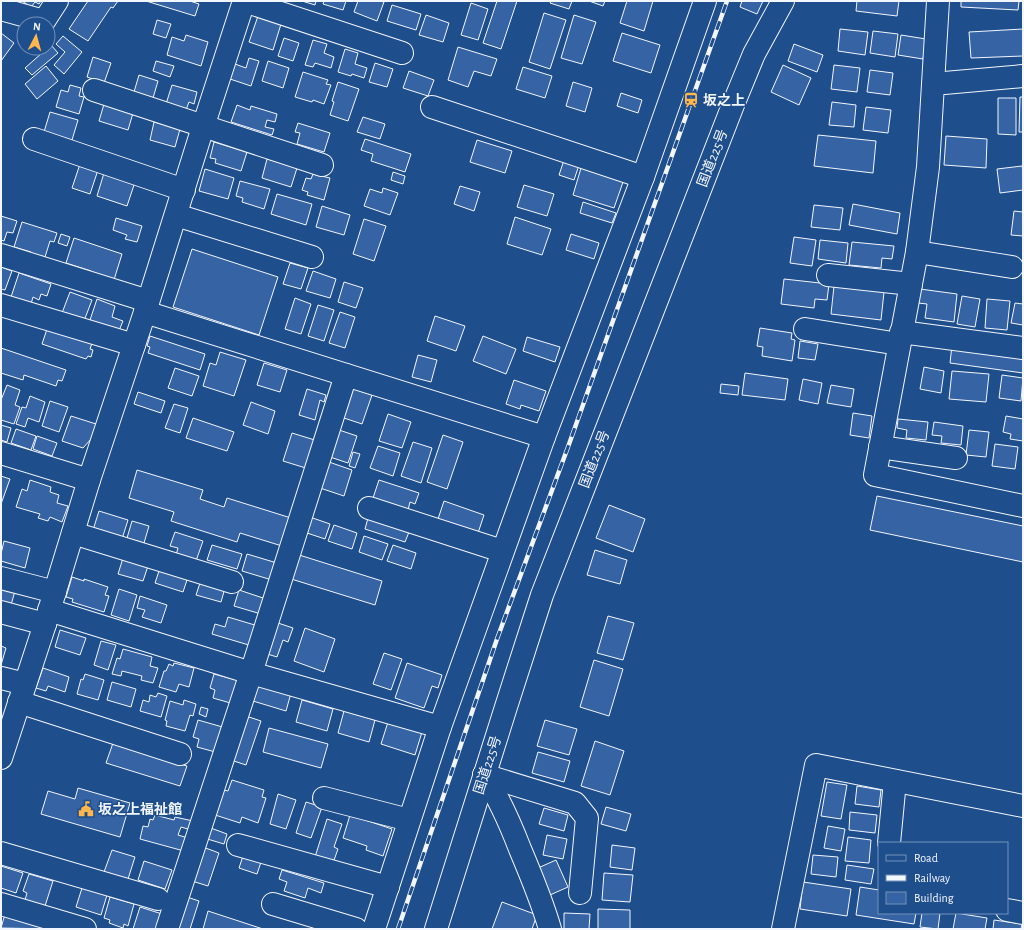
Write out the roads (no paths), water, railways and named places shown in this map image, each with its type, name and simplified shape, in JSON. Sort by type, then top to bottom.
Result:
[{"type":"main road","points":[[1,9],[44,21],[58,1]]},
{"type":"main road","points":[[1,758],[4,736],[22,693],[89,480],[147,306],[244,1],[402,53]]},
{"type":"main road","points":[[374,929],[440,726],[502,551],[544,436],[643,177],[706,1]]},
{"type":"main road","name":"国道225号","points":[[436,929],[542,594],[733,105],[754,54],[783,1]]},
{"type":"main road","points":[[938,1],[928,167],[917,252],[874,475],[1023,506]]},
{"type":"main road","points":[[933,84],[1023,76]]},
{"type":"main road","points":[[94,90],[322,165]]},
{"type":"main road","points":[[432,106],[643,177]]},
{"type":"main road","points":[[34,140],[184,190]]},
{"type":"main road","points":[[176,215],[312,257]]},
{"type":"main road","points":[[917,252],[1012,267]]},
{"type":"main road","points":[[1,255],[346,375],[544,436]]},
{"type":"main road","points":[[828,275],[911,284]]},
{"type":"main road","points":[[1,305],[134,346]]},
{"type":"main road","points":[[805,329],[1023,348]]},
{"type":"main road","points":[[167,929],[251,673],[346,375]]},
{"type":"main road","points":[[880,447],[956,458]]},
{"type":"main road","points":[[1,453],[89,480]]},
{"type":"main road","points":[[369,508],[502,551]]},
{"type":"main road","points":[[73,533],[232,582]]},
{"type":"main road","points":[[1,578],[49,609],[251,673],[440,726]]},
{"type":"main road","points":[[1,612],[49,609]]},
{"type":"main road","points":[[1,678],[22,693],[180,754]]},
{"type":"main road","points":[[783,929],[816,765],[1023,806]]},
{"type":"main road","points":[[484,775],[575,803],[587,818],[580,893]]},
{"type":"main road","points":[[484,775],[494,790],[508,819],[542,900],[550,929]]},
{"type":"main road","points":[[889,842],[895,781]]},
{"type":"main road","points":[[324,798],[409,820]]},
{"type":"main road","points":[[238,845],[388,887]]},
{"type":"main road","points":[[1,853],[158,899]]},
{"type":"main road","points":[[1,904],[85,929]]},
{"type":"main road","points":[[273,904],[356,929]]},
{"type":"main road","points":[[1008,910],[1023,913]]},
{"type":"railway","points":[[398,929],[497,639],[568,447],[727,1]]},
{"type":"place","name":"坂之上","points":[[691,100]]},
{"type":"place","name":"坂之上福祉館","points":[[86,809]]}]
